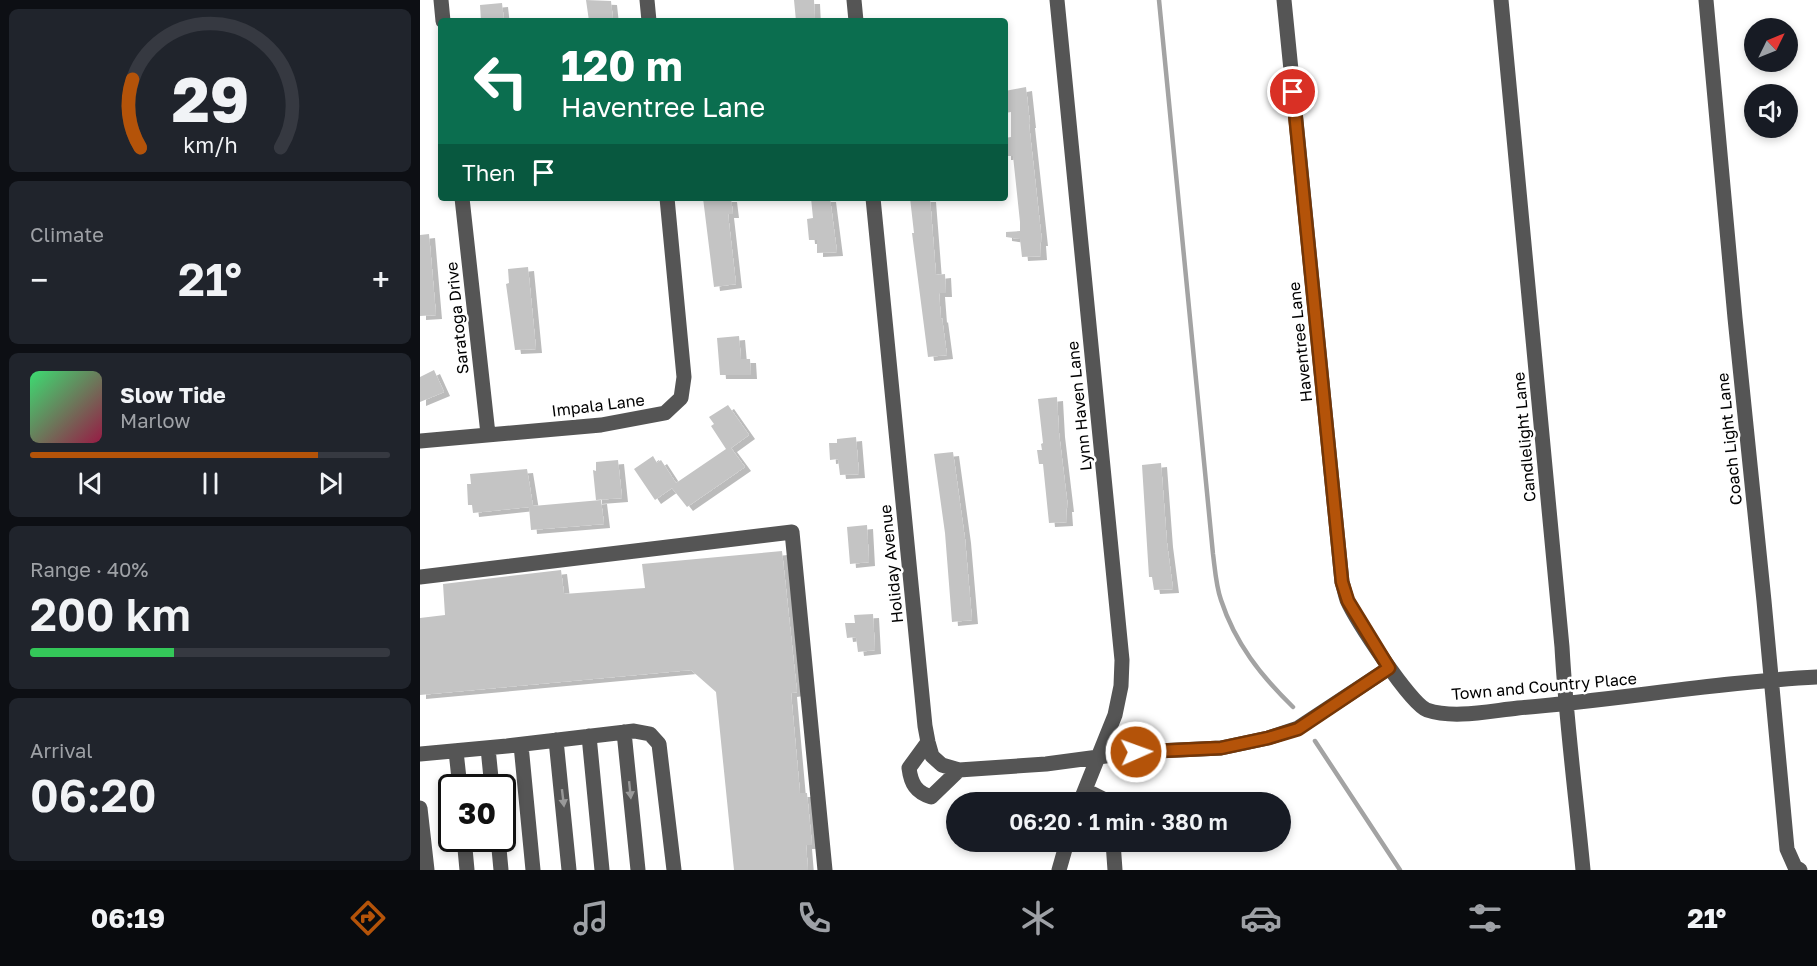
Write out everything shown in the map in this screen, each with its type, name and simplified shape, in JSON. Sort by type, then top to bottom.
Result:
[{"type":"street","points":[[441,0],[443,18]]},
{"type":"street","points":[[647,0],[649,18]]},
{"type":"street","points":[[854,0],[856,18]]},
{"type":"street","name":"Lynn Haven Lane","points":[[1056,0],[1122,660],[1121,686],[1115,715],[1085,792]]},
{"type":"street","name":"Haventree Lane","points":[[1284,0],[1342,582],[1348,601],[1389,668]]},
{"type":"street","name":"Candlelight Lane","points":[[1501,0],[1562,647],[1565,705],[1583,870]]},
{"type":"street","name":"Coach Light Lane","points":[[1706,0],[1787,849],[1795,867],[1800,870]]},
{"type":"street","name":"Saratoga Drive","points":[[462,201],[488,434]]},
{"type":"street","name":"Impala Lane","points":[[420,441],[636,420],[664,413],[681,398],[684,377],[667,201]]},
{"type":"street","name":"Holiday Avenue","points":[[873,201],[928,742],[933,756],[942,765],[959,770]]},
{"type":"street","points":[[420,577],[792,532],[825,870]]},
{"type":"street","points":[[928,742],[909,768],[911,782],[921,794],[932,797],[959,770],[1046,764],[1136,752],[1221,748],[1268,738],[1298,729],[1389,668]]},
{"type":"street","name":"Town and Country Place","points":[[1389,668],[1411,698],[1425,709],[1461,713],[1565,705],[1771,680],[1817,677]]},
{"type":"street","points":[[624,732],[638,870]]},
{"type":"street","points":[[420,754],[521,745],[624,732],[650,734],[659,744],[674,870]]},
{"type":"street","points":[[589,736],[602,870]]},
{"type":"street","points":[[556,740],[569,870]]},
{"type":"street","points":[[521,745],[533,870]]},
{"type":"street","points":[[488,748],[491,774]]},
{"type":"street","points":[[456,751],[458,774]]},
{"type":"street","points":[[420,808],[427,870]]},
{"type":"street","points":[[465,852],[467,870]]},
{"type":"street","points":[[499,852],[501,870]]},
{"type":"street","points":[[1059,870],[1064,852]]},
{"type":"street","points":[[1114,852],[1115,870]]},
{"type":"building","points":[[586,0],[611,1],[613,18],[589,18]]},
{"type":"building","points":[[794,0],[814,0],[815,18],[796,18]]},
{"type":"building","points":[[502,3],[504,18],[481,18],[480,5]]},
{"type":"building","points":[[1026,87],[1042,242],[1040,242],[1041,256],[1022,257],[1020,239],[1006,237],[1006,232],[1020,231],[1013,156],[1008,156],[1011,112],[1008,112],[1008,90]]},
{"type":"building","points":[[703,201],[731,201],[733,214],[728,214],[736,284],[714,287]]},
{"type":"building","points":[[811,201],[830,201],[837,252],[817,253],[817,240],[809,240],[807,219],[813,218]]},
{"type":"building","points":[[910,201],[930,201],[936,275],[945,274],[946,293],[939,293],[947,355],[928,357],[912,233],[914,233]]},
{"type":"building","points":[[429,234],[436,315],[420,316],[420,235]]},
{"type":"building","points":[[528,267],[536,349],[515,350],[506,284],[509,283],[508,269]]},
{"type":"building","points":[[739,336],[741,359],[750,359],[751,375],[720,375],[717,338]]},
{"type":"building","points":[[434,370],[444,392],[420,402],[420,377]]},
{"type":"building","points":[[1057,397],[1068,508],[1066,508],[1067,522],[1049,523],[1043,464],[1039,464],[1037,450],[1042,450],[1041,444],[1043,443],[1038,399]]},
{"type":"building","points":[[728,405],[749,435],[731,448],[745,467],[687,507],[672,488],[655,500],[634,469],[653,456],[657,463],[661,460],[676,483],[726,449],[711,426],[714,424],[709,417]]},
{"type":"building","points":[[856,437],[859,474],[840,475],[838,459],[830,460],[829,443],[837,443],[837,439]]},
{"type":"building","points":[[953,452],[965,539],[972,620],[952,622],[945,533],[934,454]]},
{"type":"building","points":[[618,460],[622,498],[596,500],[593,470],[596,471],[596,462]]},
{"type":"building","points":[[1161,463],[1173,589],[1154,590],[1152,577],[1149,577],[1142,465]]},
{"type":"building","points":[[527,469],[533,506],[601,500],[604,524],[531,530],[529,507],[473,513],[472,505],[468,505],[467,484],[471,484],[470,474]]},
{"type":"building","points":[[867,525],[869,562],[850,564],[847,527]]},
{"type":"building","points":[[782,551],[797,692],[791,693],[800,793],[807,793],[812,845],[806,845],[808,870],[734,870],[716,692],[691,670],[420,695],[420,618],[445,615],[443,584],[561,570],[564,594],[645,588],[642,564]]},
{"type":"building","points":[[873,614],[875,650],[858,652],[856,637],[847,638],[845,623],[855,623],[854,615]]},
{"type":"waterway","points":[[1159,0],[1213,554],[1219,595],[1241,645],[1270,683],[1293,707]]},
{"type":"waterway","points":[[1315,741],[1400,870]]},
{"type":"route","points":[[1136,752],[1221,748],[1298,729],[1389,668],[1348,601],[1342,582],[1293,92]]}]
